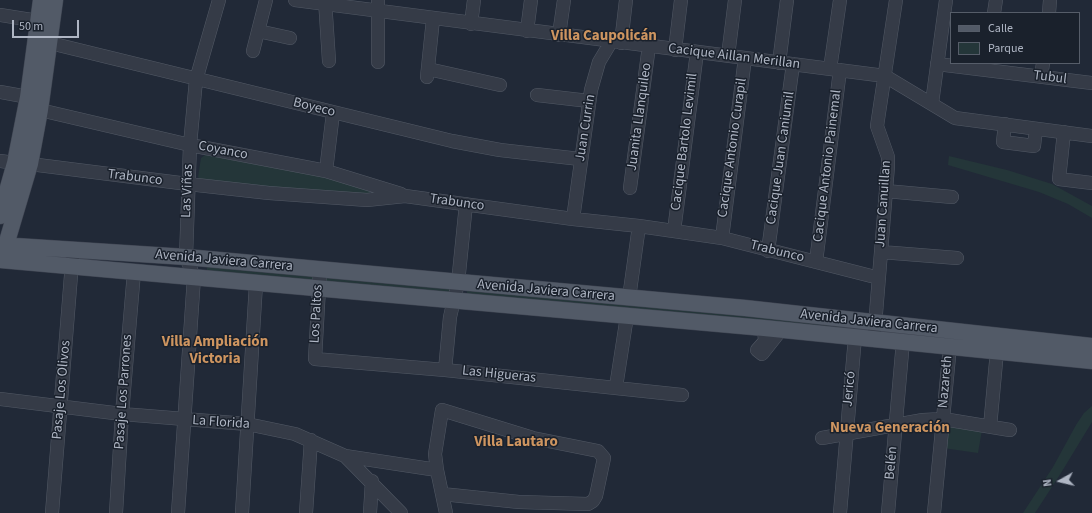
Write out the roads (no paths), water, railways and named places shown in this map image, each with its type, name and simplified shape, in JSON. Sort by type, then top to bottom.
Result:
[{"type":"main road","points":[[2,255],[15,163],[28,97],[41,0]]},
{"type":"main road","points":[[0,216],[15,163],[40,110],[55,0]]},
{"type":"main road","name":"Avenida Javiera Carrera","points":[[2,255],[73,250],[186,257],[745,308],[874,330],[1092,346]]},
{"type":"main road","name":"Avenida Javiera Carrera","points":[[2,255],[72,267],[855,337],[874,330],[903,342],[1092,361]]},
{"type":"street","name":"Las Viñas","points":[[194,277],[186,257],[190,145],[196,80],[219,0]]},
{"type":"street","points":[[253,51],[266,0]]},
{"type":"street","name":"Cacique Aillan Merillan","points":[[295,0],[377,6],[433,19],[885,76],[955,118],[1092,136]]},
{"type":"street","points":[[471,24],[474,0]]},
{"type":"street","points":[[527,31],[531,0]]},
{"type":"street","points":[[559,35],[564,0]]},
{"type":"street","name":"Juan Currin","points":[[574,219],[580,159],[589,101],[599,62],[616,42],[626,0]]},
{"type":"street","points":[[675,50],[681,0]]},
{"type":"street","points":[[728,56],[735,0]]},
{"type":"street","points":[[779,63],[787,0]]},
{"type":"street","name":"Cacique Antonio Painemal","points":[[816,262],[835,70],[840,0]]},
{"type":"street","name":"Juan Canuillan","points":[[874,330],[888,157],[877,126],[896,0]]},
{"type":"street","points":[[932,103],[946,0]]},
{"type":"street","points":[[994,12],[996,0]]},
{"type":"street","points":[[1049,12],[1050,0]]},
{"type":"street","points":[[325,2],[329,61]]},
{"type":"street","points":[[377,6],[378,62]]},
{"type":"street","points":[[0,14],[38,21]]},
{"type":"street","points":[[433,19],[428,73],[500,85]]},
{"type":"street","points":[[258,31],[290,38]]},
{"type":"street","name":"Boyeco","points":[[50,43],[452,142],[500,150],[580,159]]},
{"type":"street","name":"Juanita Llanquileo","points":[[630,188],[649,46]]},
{"type":"street","name":"Cacique Bartolo Levimil","points":[[674,231],[697,52]]},
{"type":"street","name":"Cacique Antonio Curapil","points":[[722,238],[745,58]]},
{"type":"street","name":"Cacique Juan Caniumil","points":[[768,251],[793,64]]},
{"type":"street","name":"Tubul","points":[[937,64],[987,66],[1041,77],[1092,80]]},
{"type":"street","points":[[1041,77],[1043,64]]},
{"type":"street","points":[[0,92],[28,97]]},
{"type":"street","points":[[537,95],[589,101]]},
{"type":"street","name":"Coyanco","points":[[40,110],[190,145],[326,171],[405,196]]},
{"type":"street","points":[[326,171],[333,113]]},
{"type":"street","points":[[1005,124],[1003,142],[1034,146],[1036,129]]},
{"type":"street","points":[[1064,132],[1059,179],[1092,184]]},
{"type":"street","name":"Trabunco","points":[[15,163],[188,184],[367,200],[405,196],[574,219],[639,226],[722,238],[768,251],[879,278]]},
{"type":"street","points":[[886,191],[952,198]]},
{"type":"street","points":[[445,370],[453,300],[458,283],[466,204]]},
{"type":"street","points":[[629,298],[639,226]]},
{"type":"street","name":"Pasaje Los Olivos","points":[[52,513],[73,250]]},
{"type":"street","points":[[881,252],[957,258]]},
{"type":"street","name":"Los Paltos","points":[[315,359],[320,270]]},
{"type":"street","name":"Pasaje Los Parrones","points":[[116,513],[122,414],[134,272]]},
{"type":"street","points":[[178,513],[194,277]]},
{"type":"street","points":[[242,513],[256,284]]},
{"type":"street","points":[[616,387],[627,316]]},
{"type":"street","points":[[764,328],[765,341],[760,352],[781,330]]},
{"type":"street","name":"Jericó","points":[[840,513],[855,337]]},
{"type":"street","name":"Belén","points":[[888,513],[903,342]]},
{"type":"street","name":"Nazareth","points":[[934,513],[950,346]]},
{"type":"street","points":[[990,427],[997,351]]},
{"type":"street","name":"Las Higueras","points":[[315,359],[445,370],[682,395]]},
{"type":"street","name":"La Florida","points":[[0,399],[122,414],[247,424],[275,429],[311,440],[346,456],[436,470]]},
{"type":"street","points":[[442,494],[519,507],[584,509],[593,501],[604,461],[603,455],[598,451],[533,438],[442,410],[435,454],[436,470],[446,513]]},
{"type":"street","points":[[822,438],[923,420],[943,420],[1010,430]]},
{"type":"street","points":[[306,513],[311,440]]},
{"type":"street","points":[[346,456],[372,481],[400,513]]},
{"type":"street","points":[[370,513],[372,481]]},
{"type":"district","name":"Villa Caupolicán","points":[[604,37]]},
{"type":"district","name":"Villa Ampliación Victoria","points":[[215,352]]},
{"type":"district","name":"Nueva Generación","points":[[890,429]]},
{"type":"district","name":"Villa Lautaro","points":[[516,443]]}]
